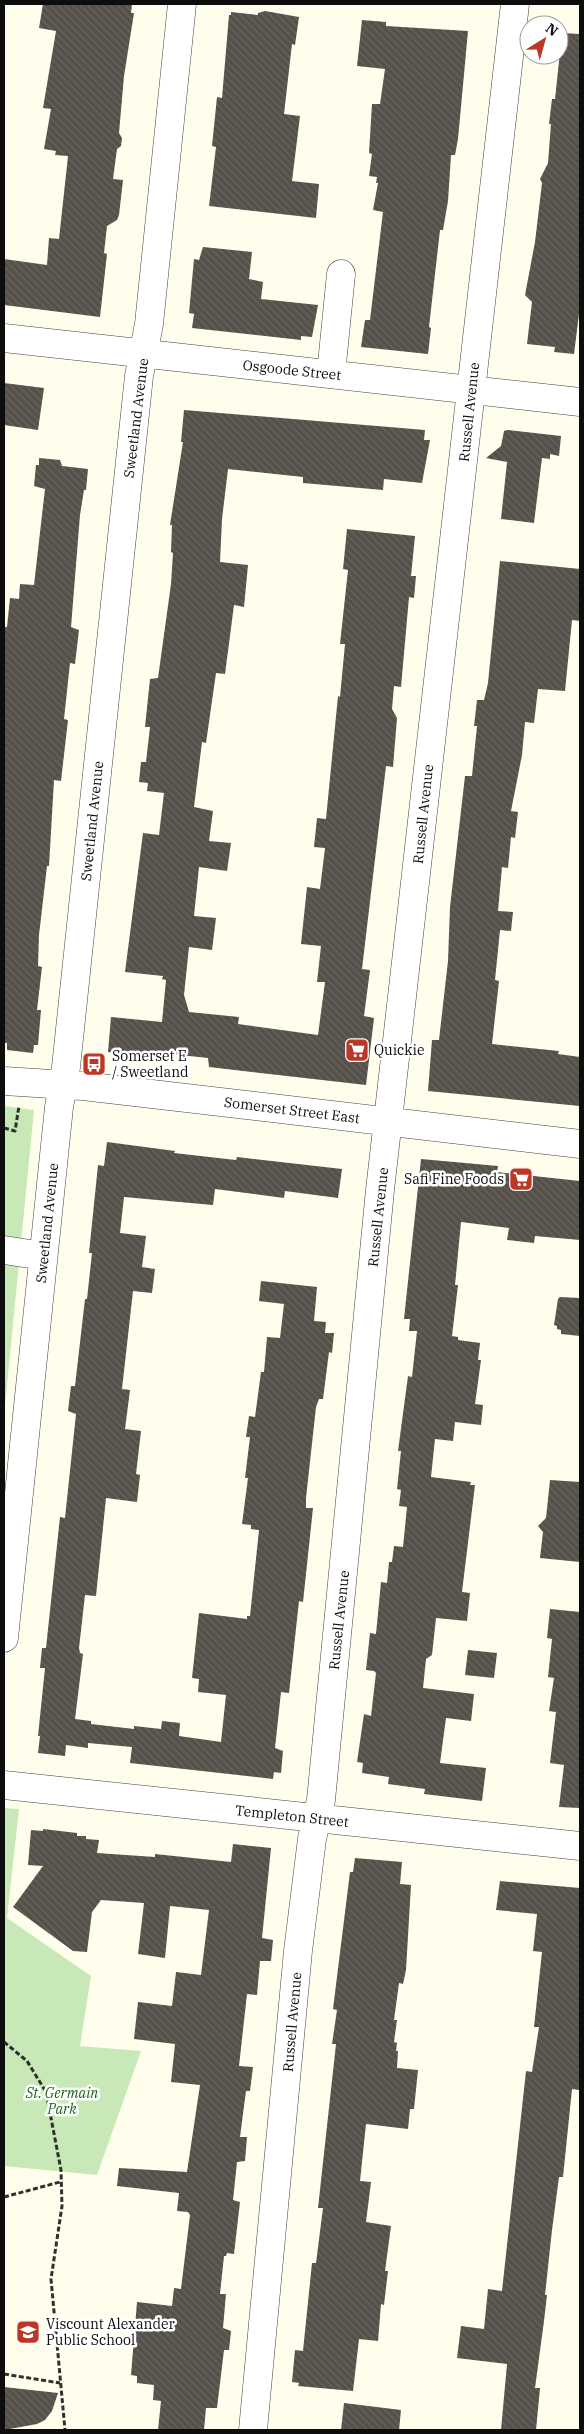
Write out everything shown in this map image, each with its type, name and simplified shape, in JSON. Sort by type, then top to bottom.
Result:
[{"type":"street","name":"Sweetland Avenue","points":[[4,1638],[43,1256],[64,1085],[138,384],[144,354],[182,4]]},
{"type":"street","name":"Russell Avenue","points":[[253,2430],[298,1951],[312,1839],[322,1790],[380,1190],[515,4]]},
{"type":"street","points":[[331,374],[341,274]]},
{"type":"street","name":"Osgoode Street","points":[[4,338],[580,402]]},
{"type":"street","name":"Somerset Street East","points":[[12,1091],[64,1085],[580,1144]]},
{"type":"street","points":[[4,1250],[43,1256]]},
{"type":"street","name":"Templeton Street","points":[[4,1784],[580,1846]]},
{"type":"path","points":[[4,1128],[15,1130],[12,1091]]},
{"type":"path","points":[[4,2042],[27,2060],[46,2092],[61,2170],[62,2206],[51,2279],[64,2430]]},
{"type":"path","points":[[4,2197],[60,2182]]},
{"type":"path","points":[[4,2374],[60,2383]]},
{"type":"green space","points":[[4,1106],[34,1110],[4,1416]]},
{"type":"green space","name":"St. Germain Park","points":[[4,1808],[19,1809],[7,1918],[91,1976],[80,2046],[141,2051],[97,2175],[4,2166]]},
{"type":"building","points":[[43,4],[132,4],[131,13],[134,13],[124,76],[119,133],[122,138],[121,146],[117,149],[113,179],[123,180],[119,215],[117,220],[107,226],[104,253],[107,254],[100,317],[4,305],[4,259],[47,265],[49,238],[59,239],[68,156],[55,155],[56,151],[44,149],[51,109],[43,108],[56,31],[39,28]]},
{"type":"building","points":[[265,11],[299,17],[295,45],[292,44],[284,114],[300,116],[292,181],[319,184],[316,218],[209,206],[216,147],[212,146],[217,97],[222,98],[229,15],[231,15],[231,12],[258,15],[258,13]]},
{"type":"building","points":[[362,20],[386,22],[386,26],[468,31],[458,139],[455,155],[451,155],[448,201],[443,230],[440,230],[429,327],[431,328],[428,354],[361,347],[365,320],[370,320],[383,212],[373,210],[378,183],[376,183],[377,177],[369,176],[372,154],[369,153],[372,104],[380,104],[385,69],[357,66]]},
{"type":"building","points":[[569,33],[580,34],[580,306],[574,354],[554,352],[555,347],[527,344],[532,302],[525,295],[535,242],[542,183],[540,179],[548,163],[552,99],[555,99],[559,65],[569,65]]},
{"type":"building","points":[[203,247],[252,252],[249,279],[263,282],[261,299],[318,305],[312,337],[301,336],[301,340],[192,328],[194,314],[189,313],[194,259],[199,260]]},
{"type":"building","points":[[4,383],[44,388],[38,430],[4,425]]},
{"type":"building","points":[[184,410],[425,430],[424,440],[430,440],[422,483],[384,479],[383,490],[303,483],[303,477],[228,469],[222,519],[220,562],[248,565],[244,607],[234,605],[225,674],[216,673],[206,743],[202,742],[194,807],[213,811],[209,841],[231,843],[227,871],[199,867],[194,916],[216,918],[212,950],[189,947],[184,995],[189,1012],[239,1017],[238,1024],[318,1035],[325,982],[317,982],[321,946],[301,944],[307,887],[320,889],[325,848],[314,847],[317,818],[326,819],[338,696],[340,697],[345,644],[340,644],[348,570],[343,569],[347,529],[415,536],[411,576],[416,576],[414,598],[409,597],[401,687],[394,686],[392,709],[397,718],[393,767],[386,766],[362,969],[370,970],[364,1016],[374,1018],[366,1085],[209,1067],[208,1058],[143,1051],[142,1057],[108,1052],[111,1017],[162,1022],[166,980],[162,979],[163,976],[125,972],[143,833],[159,835],[164,793],[147,791],[148,783],[139,782],[141,762],[146,762],[150,727],[145,727],[150,679],[158,678],[171,584],[173,553],[171,552],[172,525],[170,525],[183,442],[181,442]]},
{"type":"building","points":[[504,431],[561,436],[559,456],[550,454],[550,459],[542,458],[534,523],[501,519],[507,462],[486,458],[501,446]]},
{"type":"building","points":[[39,458],[60,460],[62,466],[88,469],[86,490],[84,490],[80,515],[71,627],[79,630],[75,664],[70,663],[64,719],[68,720],[61,781],[54,780],[49,866],[47,866],[39,935],[38,966],[42,967],[37,1010],[41,1010],[38,1045],[34,1045],[33,1053],[7,1050],[7,1043],[4,1043],[4,627],[7,627],[10,598],[19,599],[20,584],[34,585],[45,489],[34,486],[36,465],[39,465]]},
{"type":"building","points":[[500,561],[580,569],[580,621],[572,620],[565,691],[538,689],[534,723],[525,722],[522,755],[511,811],[518,812],[515,838],[511,837],[508,868],[502,867],[498,911],[513,912],[511,931],[500,930],[495,980],[499,981],[492,1044],[559,1051],[558,1054],[580,1057],[580,1106],[428,1091],[432,1040],[439,1040],[448,961],[450,907],[465,776],[472,776],[477,726],[474,726],[477,700],[484,700],[488,683]]},
{"type":"building","points":[[107,1142],[175,1151],[174,1153],[236,1160],[237,1157],[342,1169],[338,1198],[285,1191],[284,1198],[215,1189],[213,1205],[124,1197],[120,1233],[146,1236],[142,1267],[155,1269],[152,1293],[133,1291],[122,1389],[130,1390],[125,1429],[141,1431],[136,1474],[140,1475],[137,1502],[106,1498],[96,1596],[85,1595],[79,1648],[80,1653],[83,1654],[75,1719],[91,1721],[91,1724],[134,1729],[134,1726],[161,1729],[162,1721],[180,1723],[179,1736],[221,1742],[226,1695],[198,1692],[199,1679],[192,1678],[199,1613],[247,1619],[247,1616],[250,1616],[259,1530],[251,1529],[251,1525],[242,1524],[248,1478],[245,1478],[250,1437],[246,1437],[249,1416],[255,1417],[261,1372],[264,1372],[267,1337],[280,1338],[284,1304],[259,1301],[261,1281],[317,1287],[314,1321],[326,1322],[325,1333],[334,1333],[332,1353],[329,1352],[323,1399],[319,1399],[316,1407],[306,1498],[306,1508],[313,1508],[303,1602],[299,1601],[289,1693],[281,1692],[275,1748],[283,1751],[281,1773],[274,1772],[273,1779],[130,1763],[132,1747],[88,1743],[88,1748],[66,1745],[65,1756],[38,1753],[45,1668],[40,1668],[42,1648],[46,1648],[60,1517],[65,1518],[76,1414],[68,1411],[71,1386],[75,1386],[85,1299],[87,1299],[92,1253],[89,1253],[98,1165],[104,1166]]},
{"type":"building","points":[[421,1159],[498,1166],[497,1172],[580,1181],[580,1240],[535,1236],[534,1243],[507,1240],[509,1228],[461,1222],[455,1285],[458,1285],[452,1336],[458,1337],[458,1340],[480,1343],[478,1360],[481,1360],[475,1404],[483,1405],[481,1425],[455,1422],[453,1441],[435,1439],[431,1477],[471,1482],[470,1485],[475,1485],[462,1592],[470,1593],[467,1621],[436,1618],[432,1655],[426,1659],[423,1688],[474,1694],[471,1721],[446,1718],[440,1763],[486,1768],[482,1801],[424,1794],[425,1789],[388,1784],[389,1777],[362,1773],[363,1763],[357,1762],[364,1714],[371,1716],[376,1673],[366,1670],[370,1633],[376,1634],[381,1582],[387,1583],[389,1562],[392,1562],[394,1546],[403,1547],[407,1507],[399,1506],[401,1490],[397,1489],[401,1451],[398,1451],[408,1376],[412,1377],[417,1331],[409,1331],[410,1319],[404,1319]]},
{"type":"building","points":[[560,1297],[580,1298],[580,1336],[561,1334],[561,1330],[557,1329],[557,1326],[554,1325],[558,1299]]},
{"type":"building","points":[[550,1480],[580,1482],[580,1562],[540,1558],[543,1532],[538,1526],[546,1518]]},
{"type":"building","points":[[550,1609],[580,1612],[580,1808],[559,1807],[564,1765],[550,1763],[556,1712],[549,1711],[554,1678],[548,1677],[552,1639],[547,1638]]},
{"type":"building","points":[[468,1650],[497,1653],[494,1678],[465,1675]]},
{"type":"building","points":[[43,1829],[77,1833],[77,1836],[86,1836],[86,1839],[99,1840],[97,1853],[155,1857],[155,1854],[231,1862],[233,1844],[271,1848],[262,1938],[273,1940],[271,1961],[260,1961],[257,1995],[247,1994],[239,2066],[253,2067],[250,2091],[246,2091],[240,2137],[247,2137],[245,2161],[237,2162],[233,2200],[240,2202],[234,2254],[227,2253],[224,2256],[220,2294],[226,2294],[223,2328],[231,2331],[229,2350],[224,2350],[217,2408],[206,2408],[204,2430],[158,2430],[161,2401],[153,2400],[154,2385],[137,2383],[137,2376],[131,2375],[137,2302],[172,2306],[174,2288],[181,2289],[190,2215],[188,2212],[177,2211],[179,2193],[117,2186],[119,2168],[187,2172],[200,2085],[171,2082],[175,2044],[134,2039],[138,2002],[172,2006],[176,1972],[201,1975],[209,1910],[170,1906],[165,1958],[138,1954],[144,1903],[101,1900],[92,1912],[87,1952],[73,1951],[13,1907],[43,1866],[28,1865],[31,1830],[43,1831]]},
{"type":"building","points":[[355,1858],[402,1862],[400,1884],[411,1885],[406,1970],[403,1984],[399,1983],[394,2020],[397,2020],[394,2042],[397,2043],[396,2051],[398,2051],[397,2068],[418,2070],[414,2109],[410,2109],[408,2129],[366,2124],[360,2181],[371,2182],[366,2222],[391,2226],[385,2271],[388,2271],[384,2305],[381,2304],[378,2341],[359,2339],[353,2391],[298,2386],[299,2383],[292,2382],[295,2350],[303,2351],[312,2263],[316,2263],[323,2208],[318,2208],[336,2044],[332,2044],[337,2010],[333,2009],[350,1872],[353,1872]]},
{"type":"building","points":[[500,1881],[580,1888],[579,2090],[572,2089],[563,2177],[559,2177],[552,2230],[545,2295],[547,2295],[535,2388],[540,2388],[536,2430],[501,2430],[507,2364],[457,2358],[461,2326],[484,2329],[488,2289],[502,2291],[526,2071],[532,2072],[539,2027],[534,2027],[542,1952],[533,1951],[537,1914],[496,1910]]},
{"type":"building","points":[[4,2387],[58,2393],[52,2411],[45,2420],[37,2424],[4,2430]]},
{"type":"building","points":[[344,2403],[401,2410],[399,2430],[341,2430]]},
{"type":"place","name":"Quickie","points":[[357,1050]]},
{"type":"place","name":"Somerset E / Sweetland","points":[[94,1064]]},
{"type":"place","name":"Safi Fine Foods","points":[[521,1179]]},
{"type":"place","name":"Viscount Alexander Public School","points":[[28,2332]]}]
